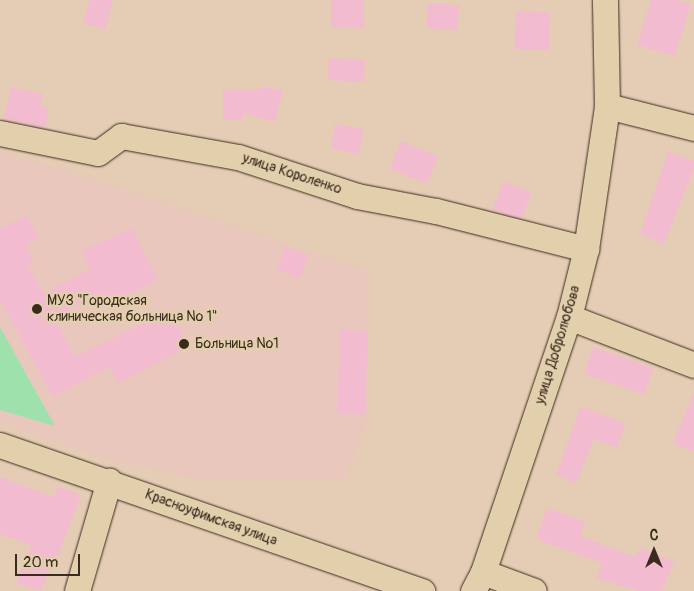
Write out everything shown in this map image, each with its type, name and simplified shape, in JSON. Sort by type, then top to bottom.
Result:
[{"type":"street","name":"улица Добролюбова","points":[[478,581],[569,318],[586,249],[607,106],[605,0]]},
{"type":"street","points":[[607,106],[694,128]]},
{"type":"street","name":"улица Короленко","points":[[0,132],[98,152],[121,136],[238,156],[357,196],[436,211],[586,249]]},
{"type":"street","points":[[569,318],[694,365]]},
{"type":"street","name":"Красноуфимская улица","points":[[0,445],[109,480],[422,591]]},
{"type":"street","points":[[77,591],[109,480]]},
{"type":"street","points":[[478,581],[534,591]]},
{"type":"shaded area","name":"Больница №1","points":[[0,153],[48,165],[368,271],[368,418],[345,479],[201,479],[106,459],[0,423]]},
{"type":"green space","points":[[0,327],[55,426],[0,410]]},
{"type":"building","points":[[90,0],[113,0],[105,29],[83,23]]},
{"type":"building","points":[[331,0],[364,0],[364,27],[331,27]]},
{"type":"building","points":[[651,0],[676,0],[691,4],[675,56],[637,45]]},
{"type":"building","points":[[428,3],[459,5],[457,30],[426,28]]},
{"type":"building","points":[[516,11],[550,12],[549,50],[515,49]]},
{"type":"building","points":[[329,58],[365,60],[364,82],[328,80]]},
{"type":"building","points":[[262,86],[283,91],[275,122],[243,113],[243,120],[223,120],[223,89],[261,89]]},
{"type":"building","points":[[11,87],[43,94],[40,106],[49,108],[45,127],[4,119]]},
{"type":"building","points":[[335,124],[364,129],[359,154],[331,149]]},
{"type":"building","points":[[401,141],[438,156],[427,184],[390,169]]},
{"type":"building","points":[[668,152],[694,161],[694,168],[664,244],[640,234]]},
{"type":"building","points":[[503,181],[532,192],[521,220],[492,209]]},
{"type":"building","points":[[26,215],[38,237],[25,244],[34,261],[27,264],[44,294],[90,269],[82,251],[132,228],[157,280],[107,305],[101,292],[54,318],[75,357],[170,310],[189,346],[118,383],[109,366],[53,397],[0,300],[0,229]]},
{"type":"building","points":[[286,247],[308,256],[299,278],[277,269]]},
{"type":"building","points":[[340,330],[368,331],[365,414],[337,413]]},
{"type":"building","points":[[593,347],[654,368],[644,394],[584,373]]},
{"type":"building","points":[[694,392],[694,452],[673,443]]},
{"type":"building","points":[[581,406],[626,424],[617,448],[594,439],[576,483],[556,475]]},
{"type":"building","points":[[0,477],[54,497],[58,486],[81,495],[58,555],[56,554],[41,591],[16,583],[31,545],[0,534]]},
{"type":"building","points":[[547,508],[585,521],[580,536],[636,557],[640,548],[674,561],[662,591],[638,591],[596,578],[602,563],[536,539]]},
{"type":"place","name":"МУЗ \"Городская клиническая больница № 1\"","points":[[37,309]]},
{"type":"place","name":"Больница №1","points":[[184,344]]}]
